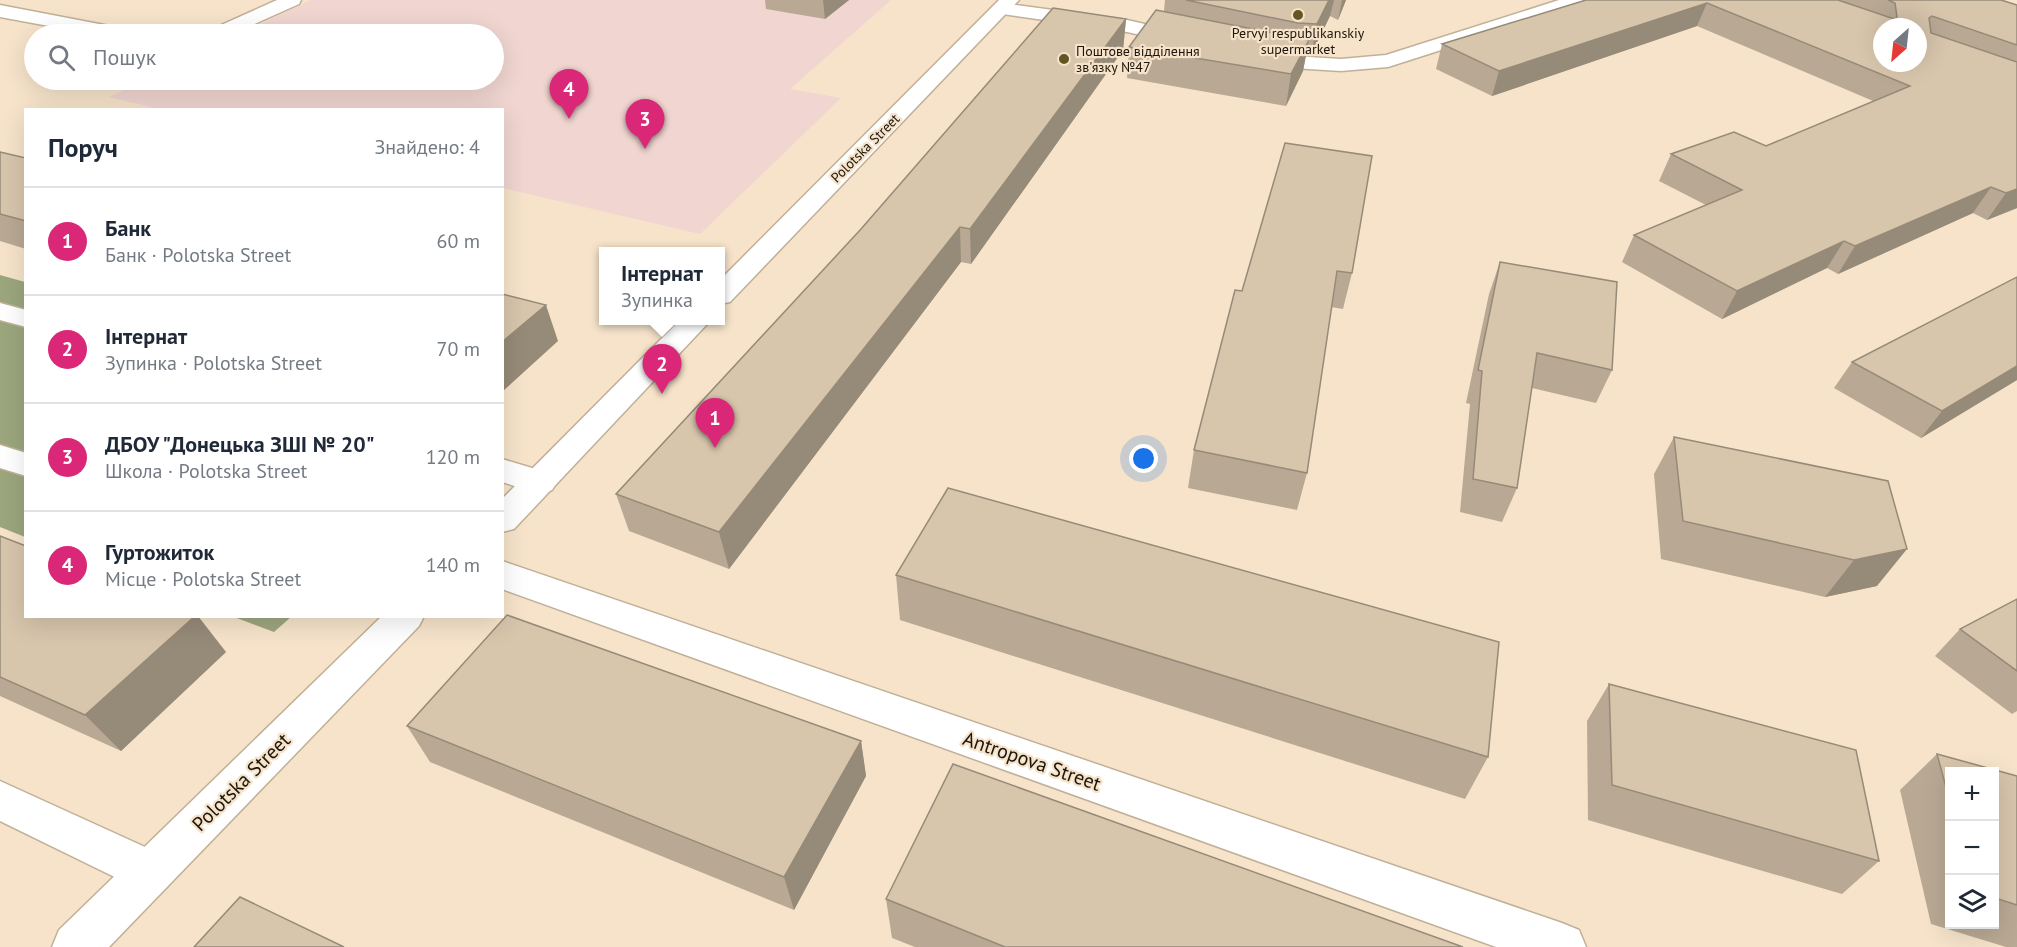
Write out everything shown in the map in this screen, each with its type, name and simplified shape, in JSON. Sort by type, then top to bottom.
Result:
[{"type":"main road","points":[[239,24],[292,0]]},
{"type":"main road","points":[[1237,50],[1292,62],[1341,65],[1388,61],[1578,0]]},
{"type":"main road","points":[[1006,5],[1127,26],[1204,43]]},
{"type":"main road","name":"Polotska Street","points":[[725,291],[1006,5]]},
{"type":"main road","points":[[0,11],[68,24]]},
{"type":"main road","points":[[0,310],[24,318]]},
{"type":"main road","points":[[504,518],[693,325]]},
{"type":"main road","points":[[0,456],[24,464]]},
{"type":"main road","points":[[504,471],[540,482]]},
{"type":"main road","name":"Antropova Street","points":[[504,576],[1563,947]]},
{"type":"main road","name":"Polotska Street","points":[[76,947],[404,618]]},
{"type":"main road","points":[[0,800],[151,872]]},
{"type":"shaded area","points":[[311,0],[891,0],[790,89],[841,98],[700,234],[504,188],[504,108],[156,108],[109,97],[124,90],[504,90],[504,24],[260,24]]},
{"type":"green space","points":[[0,275],[24,282],[24,537],[0,527]]},
{"type":"green space","points":[[237,618],[290,618],[274,632]]},
{"type":"building","name":"Pervyi respublikanskiy supermarket","points":[[1186,0],[1329,0],[1317,24],[1298,23]]},
{"type":"building","points":[[1586,0],[1838,0],[1891,18],[1873,18],[1873,71],[1707,3],[1499,71],[1442,44]]},
{"type":"building","points":[[1888,0],[2001,0],[2017,5],[2017,45],[1932,16],[1929,18],[1931,33],[2017,62],[2017,189],[2006,193],[1991,187],[1855,246],[1844,241],[1737,291],[1634,235],[1742,190],[1671,154],[1734,132],[1766,146],[1910,86],[1876,72],[1927,72],[1927,18],[1896,18],[1895,3]]},
{"type":"building","points":[[1053,8],[1126,19],[970,229],[960,227],[719,532],[616,494],[861,229]]},
{"type":"building","points":[[1156,10],[1309,40],[1291,74],[1129,47]]},
{"type":"building","points":[[1285,143],[1372,156],[1352,273],[1337,271],[1307,473],[1194,450],[1235,290],[1242,291]]},
{"type":"building","points":[[0,152],[24,158],[24,220],[0,214]]},
{"type":"building","points":[[1500,262],[1617,282],[1612,370],[1537,353],[1517,488],[1473,479],[1482,371],[1478,370]]},
{"type":"building","points":[[2017,277],[2017,366],[1942,411],[1852,362]]},
{"type":"building","points":[[504,294],[546,305],[504,340]]},
{"type":"building","points":[[1674,437],[1888,481],[1907,549],[1854,560],[1683,521]]},
{"type":"building","points":[[948,488],[1499,642],[1488,757],[896,575]]},
{"type":"building","points":[[0,536],[24,545],[24,618],[193,618],[85,715],[0,677]]},
{"type":"building","points":[[2017,599],[2017,671],[1960,629]]},
{"type":"building","points":[[507,615],[861,741],[784,877],[407,726]]},
{"type":"building","points":[[1609,684],[1856,750],[1879,861],[1612,785]]},
{"type":"building","points":[[1937,754],[1984,767],[1945,767],[1945,784]]},
{"type":"building","points":[[953,764],[1463,947],[1005,947],[886,899]]},
{"type":"building","points":[[1999,771],[2017,776],[2017,905],[1999,899]]},
{"type":"building","points":[[240,897],[344,947],[194,947]]},
{"type":"place","name":"Pervyi respublikanskiy supermarket","points":[[1298,15]]},
{"type":"place","name":"Поштове відділення зв'язку №47","points":[[1064,59]]},
{"type":"place","name":"Гуртожиток","points":[[569,119]]},
{"type":"place","name":"ДБОУ \"Донецька ЗШІ № 20\"","points":[[645,149]]},
{"type":"place","name":"Інтернат","points":[[662,394]]},
{"type":"place","name":"Банк","points":[[715,448]]}]
